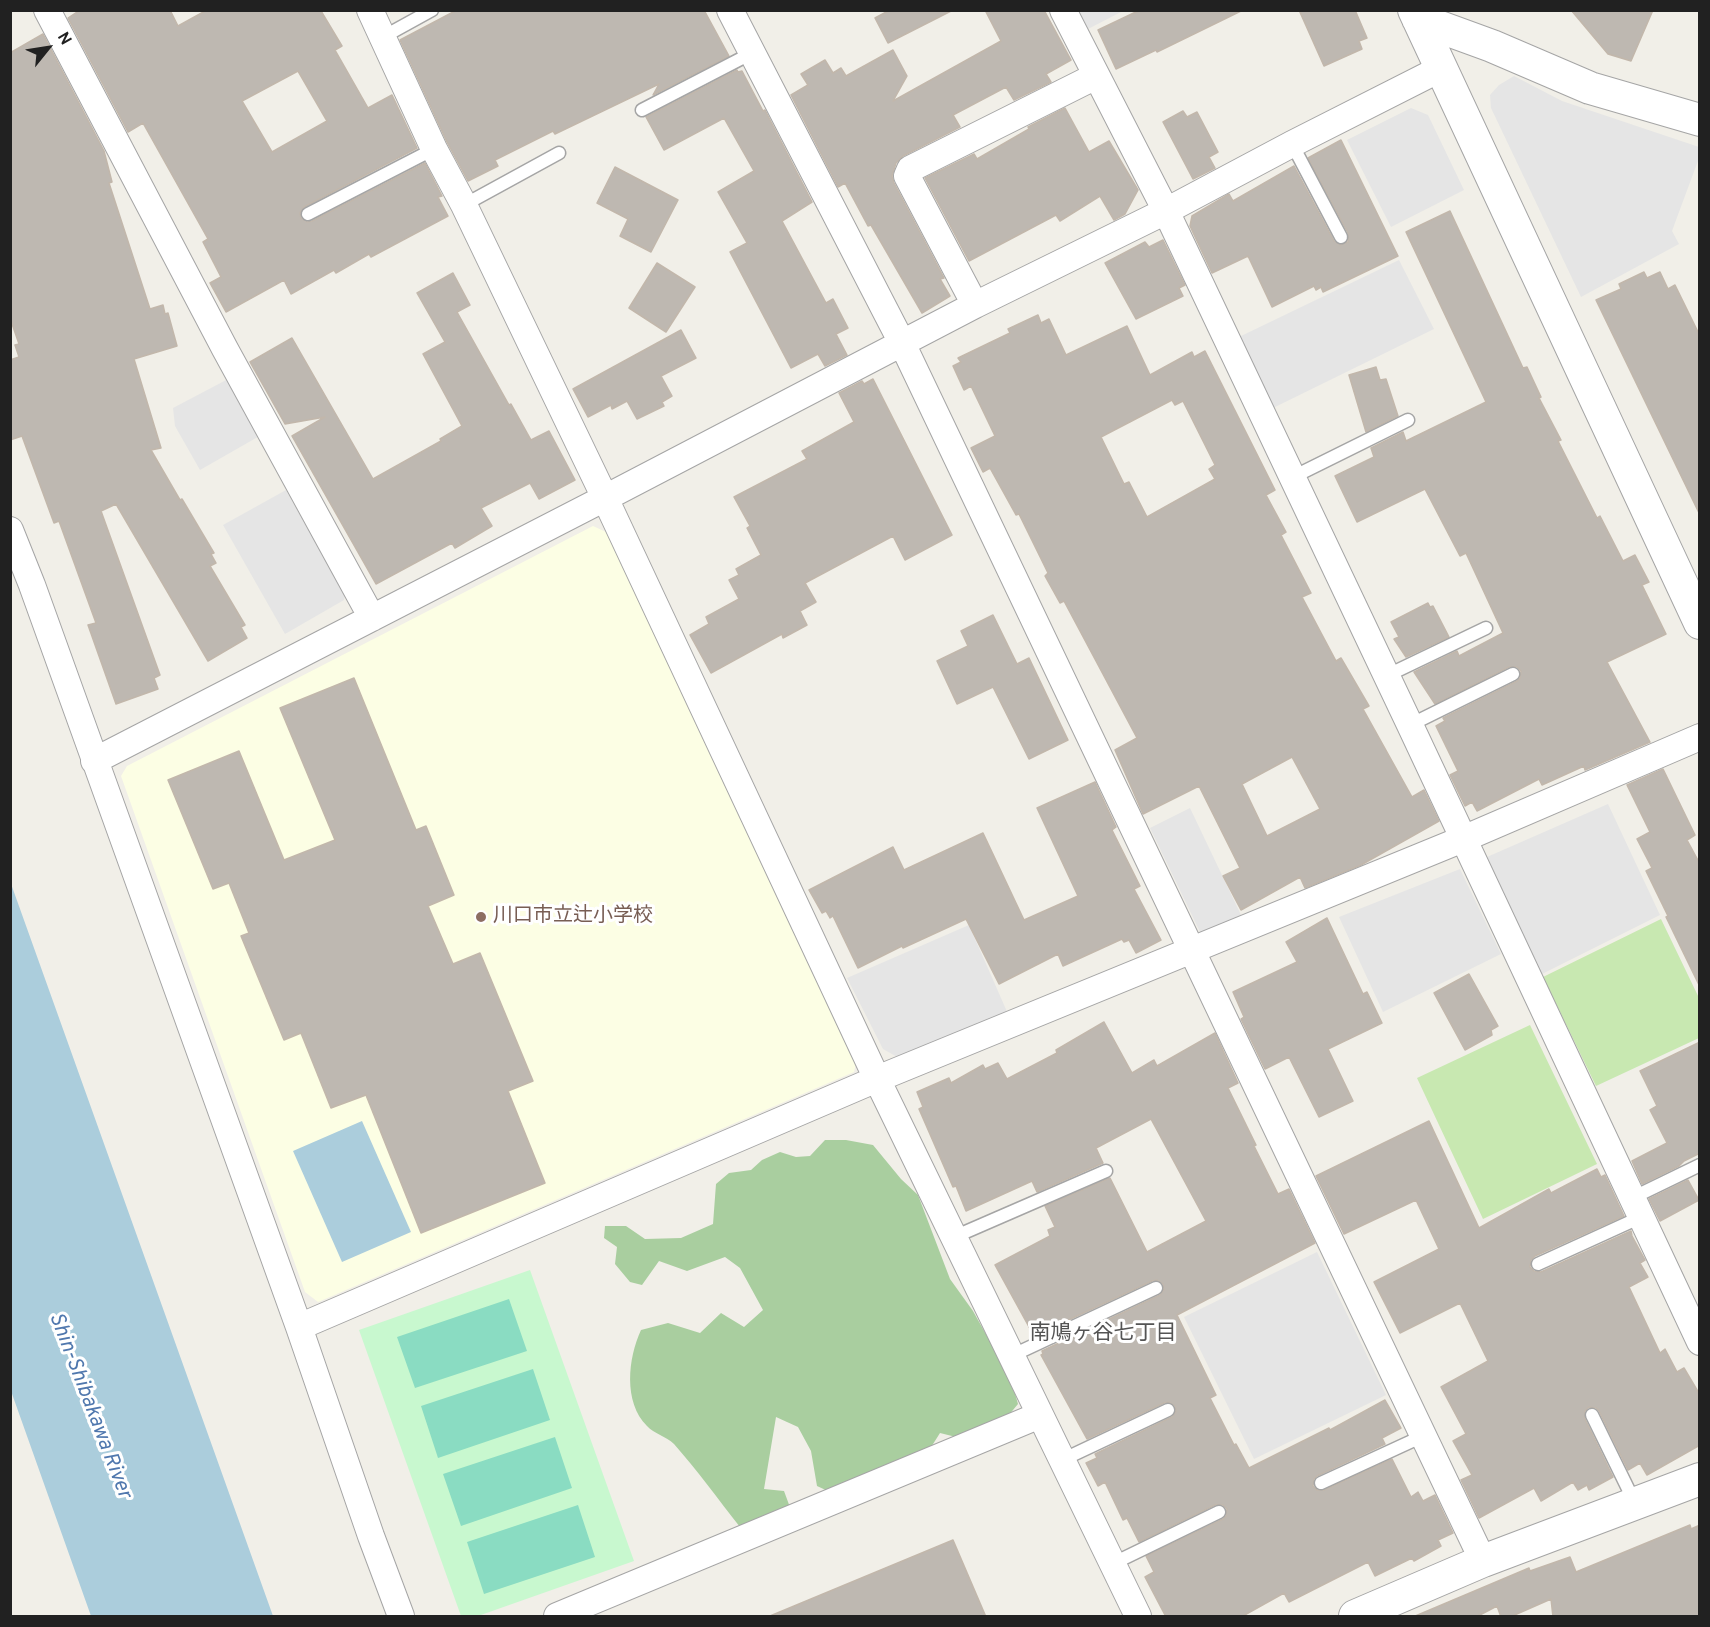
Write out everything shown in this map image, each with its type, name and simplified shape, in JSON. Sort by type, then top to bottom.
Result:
[{"type":"street","points":[[48,10],[225,349],[372,618]]},
{"type":"street","points":[[370,10],[434,148],[464,205],[605,498],[877,1079],[1138,1617]]},
{"type":"street","points":[[730,10],[902,343],[1483,1561]]},
{"type":"street","points":[[1063,10],[1166,211],[1700,1342]]},
{"type":"street","points":[[1416,15],[1700,623]]},
{"type":"street","points":[[1416,15],[1590,88],[1700,120]]},
{"type":"street","points":[[94,761],[975,305],[1166,211],[1440,69]]},
{"type":"street","points":[[975,305],[907,176],[910,169],[1096,76]]},
{"type":"street","points":[[10,530],[32,585],[299,1327],[401,1617]]},
{"type":"street","points":[[299,1327],[877,1079],[1463,839],[1700,737]]},
{"type":"street","points":[[557,1617],[1040,1415]]},
{"type":"street","points":[[1355,1617],[1483,1561],[1700,1479]]},
{"type":"lane","points":[[382,37],[432,10]]},
{"type":"lane","points":[[642,110],[752,53]]},
{"type":"lane","points":[[1292,144],[1341,237]]},
{"type":"lane","points":[[308,214],[434,148]]},
{"type":"lane","points":[[464,205],[559,153]]},
{"type":"lane","points":[[1293,477],[1408,420]]},
{"type":"lane","points":[[1386,676],[1486,628]]},
{"type":"lane","points":[[1410,725],[1513,674]]},
{"type":"lane","points":[[1538,1264],[1636,1207],[1700,1166]]},
{"type":"lane","points":[[954,1237],[1106,1171]]},
{"type":"lane","points":[[1011,1356],[1156,1288]]},
{"type":"lane","points":[[1062,1460],[1168,1410]]},
{"type":"lane","points":[[1592,1415],[1635,1503]]},
{"type":"lane","points":[[1321,1483],[1424,1436]]},
{"type":"lane","points":[[1112,1564],[1219,1512]]},
{"type":"shaded area","points":[[1079,11],[1123,11],[1088,29]]},
{"type":"shaded area","points":[[1514,76],[1562,101],[1699,147],[1699,158],[1672,231],[1679,244],[1581,297],[1491,108],[1490,95],[1499,85]]},
{"type":"shaded area","points":[[1411,108],[1428,115],[1464,190],[1391,227],[1347,140]]},
{"type":"shaded area","points":[[1399,260],[1434,329],[1273,408],[1239,337]]},
{"type":"shaded area","points":[[230,378],[263,434],[200,470],[175,426],[173,408]]},
{"type":"shaded area","points":[[286,490],[345,595],[344,600],[285,634],[223,525]]},
{"type":"shaded area","name":"川口市立辻小学校","points":[[593,526],[606,532],[857,1059],[854,1072],[318,1302],[305,1292],[121,776],[127,766]]},
{"type":"shaded area","points":[[1608,804],[1660,915],[1542,974],[1487,857]]},
{"type":"shaded area","points":[[1190,808],[1241,915],[1206,933],[1200,932],[1150,828]]},
{"type":"shaded area","points":[[1460,869],[1501,954],[1383,1012],[1339,917]]},
{"type":"shaded area","points":[[969,925],[1008,1014],[899,1058],[883,1049],[847,978]]},
{"type":"shaded area","points":[[1317,1252],[1386,1395],[1254,1459],[1184,1317]]},
{"type":"green space","points":[[1661,919],[1699,998],[1699,1038],[1596,1086],[1543,977]]},
{"type":"green space","points":[[1530,1025],[1597,1164],[1483,1219],[1417,1078]]},
{"type":"green space","points":[[825,1140],[846,1140],[873,1145],[901,1179],[918,1195],[950,1279],[973,1311],[993,1347],[1012,1383],[1018,1404],[1003,1422],[956,1437],[940,1433],[928,1452],[899,1459],[883,1470],[830,1492],[817,1486],[811,1451],[798,1427],[776,1417],[764,1489],[784,1491],[791,1510],[740,1527],[674,1444],[650,1429],[639,1416],[631,1392],[631,1366],[641,1330],[668,1323],[700,1333],[721,1313],[744,1327],[763,1310],[740,1268],[725,1257],[687,1271],[659,1261],[642,1285],[630,1282],[615,1264],[617,1247],[604,1238],[605,1226],[626,1226],[645,1239],[681,1238],[713,1224],[716,1184],[729,1173],[751,1170],[762,1160],[780,1152],[796,1157],[810,1156]]},
{"type":"green space","points":[[530,1270],[634,1561],[478,1616],[461,1616],[359,1330]]},
{"type":"green space","points":[[509,1299],[527,1351],[415,1388],[397,1337]]},
{"type":"green space","points":[[533,1369],[550,1420],[438,1458],[421,1406]]},
{"type":"green space","points":[[555,1437],[572,1488],[461,1526],[443,1474]]},
{"type":"green space","points":[[578,1505],[595,1557],[484,1594],[467,1542]]},
{"type":"water","name":"Shin-Shibakawa River","points":[[10,881],[273,1616],[91,1616],[11,1391]]},
{"type":"water","points":[[362,1121],[411,1232],[342,1262],[293,1151]]},
{"type":"building","points":[[80,10],[170,10],[178,26],[207,10],[321,11],[342,46],[335,50],[368,108],[392,95],[417,148],[304,207],[300,213],[301,218],[307,222],[312,221],[425,163],[442,196],[438,197],[448,216],[371,257],[369,254],[336,273],[334,270],[291,294],[284,280],[226,312],[210,283],[221,277],[203,242],[208,239],[143,123],[128,132],[68,18]],"holes":[[[298,71],[327,121],[272,152],[242,101]]]},
{"type":"building","points":[[457,10],[704,10],[729,56],[653,95],[659,84],[555,134],[553,131],[495,160],[498,166],[468,181],[447,142],[400,40]]},
{"type":"building","points":[[890,10],[953,10],[888,43],[875,18]]},
{"type":"building","points":[[985,10],[1044,10],[1071,60],[1046,74],[1051,82],[1014,100],[1006,87],[953,115],[960,127],[903,156],[896,163],[892,176],[894,183],[944,278],[940,279],[950,296],[922,313],[871,225],[868,226],[845,183],[838,187],[791,95],[808,85],[801,74],[825,60],[833,73],[841,68],[846,76],[893,50],[907,76],[893,101],[1001,41]]},
{"type":"building","points":[[1140,10],[1243,10],[1157,52],[1156,50],[1116,69],[1098,30]]},
{"type":"building","points":[[1299,10],[1355,10],[1367,38],[1359,41],[1362,49],[1324,66]]},
{"type":"building","points":[[1571,10],[1653,10],[1631,61],[1608,54]]},
{"type":"building","points":[[43,34],[104,151],[112,182],[109,183],[150,309],[163,305],[165,314],[168,313],[177,346],[134,359],[161,448],[151,450],[214,553],[211,554],[216,563],[210,566],[245,625],[241,627],[247,638],[208,661],[116,504],[101,511],[160,675],[154,678],[158,689],[116,704],[88,625],[96,623],[59,521],[54,523],[22,436],[10,440],[10,360],[19,357],[15,345],[19,344],[10,318],[10,53]]},
{"type":"building","points":[[737,70],[742,71],[763,111],[765,110],[812,202],[782,221],[826,303],[833,299],[848,328],[836,334],[847,355],[825,366],[818,354],[791,368],[730,252],[747,243],[718,192],[754,171],[724,118],[664,150],[646,117]]},
{"type":"building","points":[[1065,108],[1089,152],[1109,141],[1138,190],[1125,214],[1114,220],[1100,196],[1060,221],[1056,215],[969,261],[925,178],[974,154],[977,159],[1029,129],[1028,127]]},
{"type":"building","points":[[1183,111],[1187,117],[1197,112],[1218,152],[1209,157],[1215,168],[1193,179],[1163,122]]},
{"type":"building","points":[[1341,140],[1398,256],[1323,292],[1321,287],[1316,290],[1314,286],[1272,307],[1248,256],[1212,273],[1190,226],[1192,216],[1229,194],[1233,201],[1294,166],[1334,241],[1340,245],[1348,242],[1348,233],[1308,158]]},
{"type":"building","points":[[615,167],[678,200],[651,252],[620,236],[628,219],[597,203]]},
{"type":"building","points":[[1450,211],[1523,368],[1527,367],[1541,397],[1539,398],[1561,440],[1558,441],[1597,518],[1600,516],[1623,561],[1635,555],[1649,582],[1642,585],[1666,634],[1607,662],[1650,742],[1585,770],[1584,766],[1542,785],[1539,779],[1477,811],[1472,802],[1465,806],[1450,775],[1458,771],[1436,726],[1445,721],[1443,718],[1517,681],[1521,671],[1517,667],[1509,667],[1435,704],[1414,672],[1457,651],[1459,656],[1503,633],[1466,553],[1460,556],[1425,489],[1357,522],[1335,476],[1374,457],[1371,448],[1403,432],[1406,441],[1486,402],[1406,232]]},
{"type":"building","points":[[1163,240],[1185,285],[1179,288],[1183,296],[1136,319],[1105,263],[1145,242],[1149,247]]},
{"type":"building","points":[[657,263],[695,287],[666,332],[629,308]]},
{"type":"building","points":[[1644,272],[1647,278],[1660,272],[1668,289],[1675,285],[1700,336],[1700,515],[1596,300],[1621,289],[1619,284]]},
{"type":"building","points":[[453,273],[470,305],[457,312],[509,405],[511,404],[531,440],[549,431],[575,480],[539,499],[530,483],[481,508],[492,526],[455,548],[452,543],[376,584],[292,436],[325,417],[285,424],[250,362],[292,338],[373,479],[441,441],[440,439],[462,426],[423,354],[445,342],[417,293]]},
{"type":"building","points":[[1038,315],[1041,323],[1049,319],[1066,355],[1127,326],[1150,375],[1192,352],[1194,357],[1205,351],[1275,490],[1266,495],[1286,532],[1281,535],[1311,593],[1302,597],[1336,661],[1341,658],[1369,706],[1363,709],[1412,797],[1424,790],[1439,821],[1361,865],[1305,888],[1300,877],[1241,910],[1223,876],[1240,868],[1199,786],[1143,814],[1115,750],[1137,738],[1064,601],[1060,603],[1045,576],[1048,573],[1019,514],[1016,515],[990,468],[983,472],[971,448],[995,436],[971,386],[964,390],[953,366],[961,362],[958,358],[1010,333],[1008,329]],"holes":[[[1172,400],[1175,405],[1183,401],[1215,465],[1209,469],[1215,479],[1147,517],[1129,482],[1124,484],[1101,437]],[[1292,757],[1320,809],[1267,836],[1242,784]]]},
{"type":"building","points":[[681,330],[696,358],[661,376],[672,396],[662,402],[664,406],[637,419],[627,401],[612,409],[611,405],[588,417],[573,389]]},
{"type":"building","points":[[1376,367],[1380,380],[1386,379],[1398,416],[1366,432],[1349,375]]},
{"type":"building","points":[[873,379],[952,535],[905,560],[893,536],[805,583],[816,602],[800,611],[807,625],[783,638],[782,634],[711,673],[690,635],[709,624],[706,617],[739,599],[729,580],[739,575],[736,569],[761,555],[747,528],[750,526],[734,497],[807,459],[802,451],[854,422],[839,393],[862,381],[864,384]]},
{"type":"building","points":[[1428,603],[1430,607],[1433,606],[1449,637],[1406,657],[1394,639],[1399,637],[1391,622]]},
{"type":"building","points":[[993,615],[1017,664],[1029,658],[1068,740],[1029,759],[993,687],[957,704],[937,661],[968,646],[961,631]]},
{"type":"building","points":[[354,678],[416,830],[426,826],[454,895],[428,906],[453,964],[480,953],[533,1081],[508,1091],[545,1183],[421,1233],[366,1095],[331,1108],[301,1033],[284,1040],[241,936],[249,933],[229,883],[213,889],[168,780],[239,751],[284,860],[335,840],[280,708]]},
{"type":"building","points":[[1663,769],[1695,835],[1687,840],[1700,864],[1700,987],[1646,871],[1652,868],[1637,839],[1650,832],[1627,785]]},
{"type":"building","points":[[1095,782],[1116,827],[1112,830],[1140,886],[1134,889],[1161,940],[1136,953],[1129,940],[1124,942],[1122,939],[1063,966],[1058,954],[999,984],[966,919],[903,948],[902,946],[858,968],[833,916],[830,918],[826,911],[822,913],[809,890],[893,847],[904,870],[983,833],[1024,920],[1078,896],[1037,808]]},
{"type":"building","points":[[1327,918],[1363,994],[1367,992],[1382,1023],[1328,1049],[1353,1101],[1319,1117],[1289,1057],[1265,1069],[1241,1019],[1244,1017],[1233,992],[1297,962],[1286,942]]},
{"type":"building","points":[[1469,974],[1498,1026],[1491,1030],[1492,1035],[1465,1050],[1434,993]]},
{"type":"building","points":[[1104,1022],[1132,1073],[1154,1060],[1157,1066],[1215,1033],[1238,1083],[1228,1088],[1256,1145],[1254,1146],[1278,1194],[1289,1189],[1315,1243],[1177,1315],[1216,1395],[1210,1398],[1234,1445],[1236,1444],[1249,1468],[1329,1428],[1330,1430],[1385,1400],[1401,1428],[1382,1438],[1385,1444],[1317,1476],[1313,1486],[1317,1490],[1324,1490],[1392,1459],[1411,1497],[1418,1492],[1423,1501],[1435,1495],[1453,1533],[1438,1540],[1441,1546],[1414,1561],[1412,1558],[1375,1576],[1368,1562],[1289,1602],[1284,1593],[1241,1617],[1166,1617],[1145,1577],[1154,1572],[1146,1556],[1223,1519],[1227,1509],[1223,1505],[1215,1505],[1139,1542],[1127,1518],[1123,1520],[1105,1482],[1098,1486],[1086,1463],[1097,1458],[1095,1454],[1172,1417],[1176,1411],[1175,1406],[1169,1402],[1164,1403],[1087,1439],[1041,1355],[1042,1351],[1160,1295],[1164,1289],[1163,1284],[1157,1280],[1152,1281],[1034,1336],[995,1265],[1050,1236],[1048,1230],[1055,1227],[1045,1206],[1110,1178],[1147,1252],[1206,1221],[1151,1119],[1096,1148],[1103,1163],[1037,1192],[1032,1181],[966,1211],[919,1109],[923,1107],[917,1092],[949,1078],[951,1083],[983,1065],[985,1069],[998,1063],[1007,1079],[1057,1053],[1056,1050]]},
{"type":"building","points":[[1700,1042],[1700,1153],[1642,1184],[1632,1161],[1667,1143],[1650,1110],[1657,1106],[1640,1071]]},
{"type":"building","points":[[1429,1121],[1479,1228],[1549,1189],[1551,1193],[1597,1169],[1601,1177],[1605,1175],[1624,1216],[1535,1256],[1531,1260],[1530,1267],[1534,1271],[1541,1272],[1631,1231],[1645,1260],[1640,1263],[1648,1277],[1629,1287],[1660,1353],[1665,1349],[1677,1372],[1684,1368],[1700,1395],[1700,1445],[1647,1475],[1640,1463],[1628,1470],[1599,1411],[1589,1407],[1585,1411],[1585,1419],[1613,1477],[1589,1490],[1587,1485],[1578,1490],[1573,1482],[1541,1501],[1534,1488],[1479,1518],[1461,1480],[1472,1475],[1453,1441],[1466,1434],[1441,1387],[1488,1361],[1460,1303],[1400,1333],[1374,1282],[1439,1249],[1416,1200],[1344,1234],[1316,1176]]},
{"type":"building","points":[[1688,1180],[1699,1200],[1660,1221],[1649,1199]]},
{"type":"building","points":[[1690,1525],[1691,1529],[1700,1525],[1700,1617],[1553,1617],[1551,1599],[1510,1617],[1501,1617],[1497,1606],[1476,1617],[1413,1617],[1529,1568],[1530,1571],[1570,1557],[1576,1572]]},
{"type":"building","points":[[953,1540],[986,1617],[770,1617],[770,1616]]},
{"type":"place","name":"川口市立辻小学校","points":[[481,917]]},
{"type":"district","name":"南鳩ヶ谷七丁目","points":[[1103,1335]]}]
